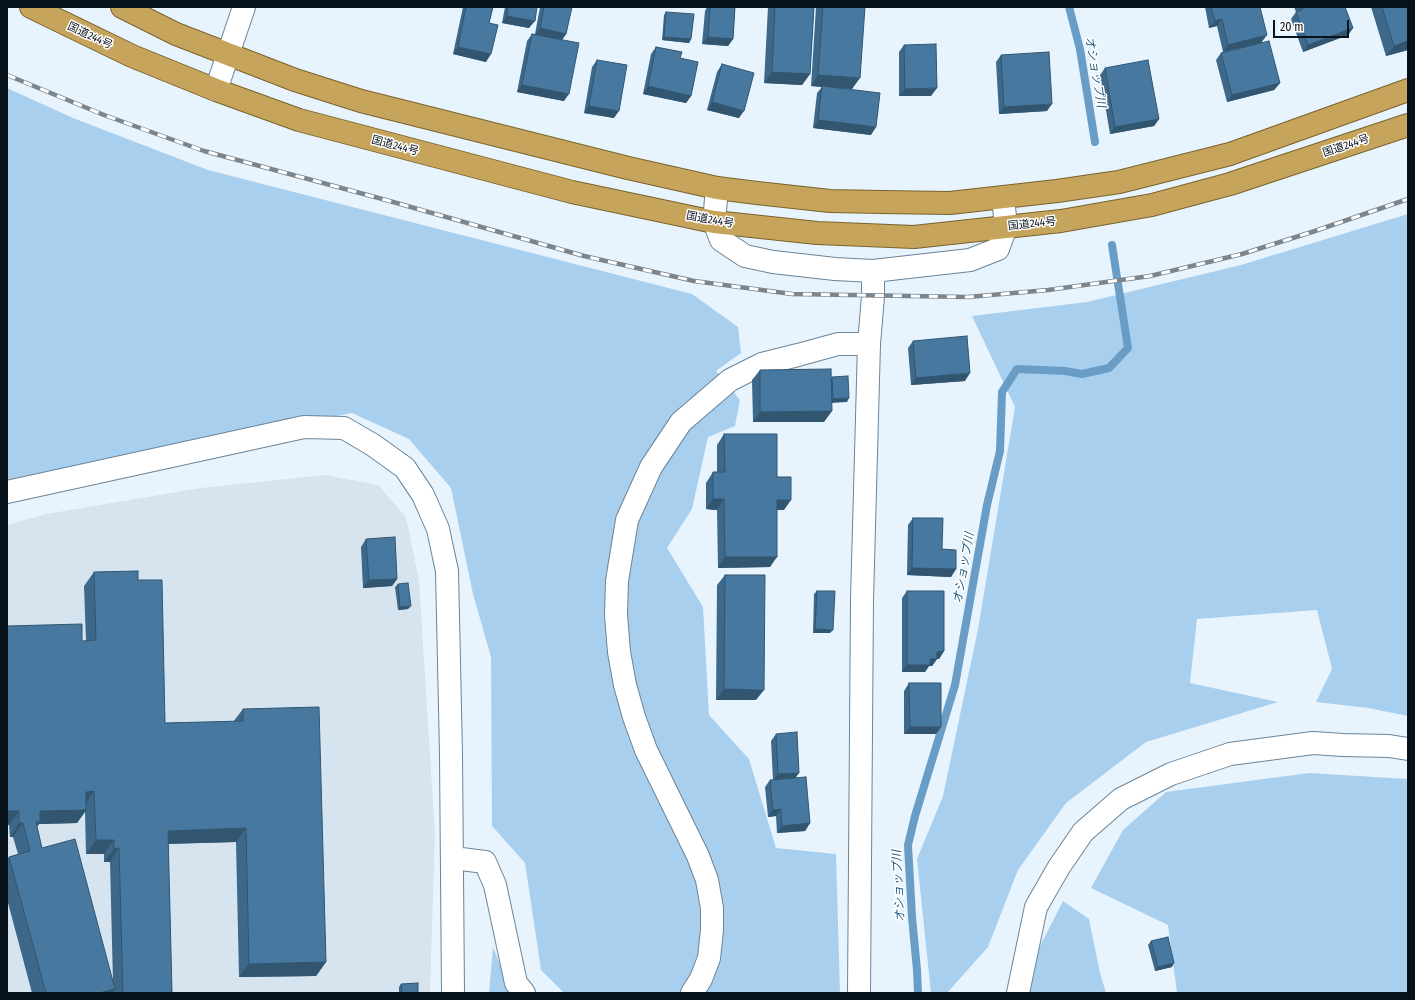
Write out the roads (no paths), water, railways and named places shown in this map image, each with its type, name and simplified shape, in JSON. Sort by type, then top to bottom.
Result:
[{"type":"highway","name":"国道244号","points":[[31,7],[132,56],[216,90],[299,120],[494,173],[572,192],[714,222],[817,233],[914,237],[1061,221],[1152,205],[1230,184],[1408,125]]},
{"type":"highway","points":[[122,7],[176,34],[295,80],[361,101],[628,168],[717,188],[830,201],[950,202],[1057,191],[1120,182],[1230,154],[1408,90]]},
{"type":"street","points":[[216,90],[244,7]]},
{"type":"street","points":[[717,188],[714,222],[721,240],[745,256],[773,262],[835,269],[873,271],[970,260],[998,249],[1006,227],[1003,197]]},
{"type":"street","points":[[859,993],[862,600],[869,344],[873,296],[873,271]]},
{"type":"street","points":[[692,993],[701,979],[709,958],[712,930],[712,908],[707,880],[698,856],[646,750],[634,717],[625,685],[619,652],[616,615],[617,581],[627,520],[651,467],[681,422],[730,380],[762,364],[838,344],[869,344]]},
{"type":"street","points":[[7,492],[304,427],[344,428],[373,445],[405,468],[423,495],[438,529],[446,571],[453,858],[453,993]]},
{"type":"street","points":[[1018,993],[1036,907],[1059,867],[1083,832],[1121,799],[1171,774],[1230,754],[1312,743],[1388,746],[1408,749]]},
{"type":"street","points":[[453,858],[484,862],[496,885],[516,983],[524,993]]},
{"type":"waterway","name":"オショップ川","points":[[1069,7],[1080,49],[1095,142]]},
{"type":"waterway","name":"オショップ川","points":[[918,993],[908,845],[915,816],[955,685],[987,505],[1000,451],[1002,392],[1017,369],[1065,371],[1082,374],[1109,368],[1128,348],[1112,245]]},
{"type":"railway","points":[[7,75],[104,115],[204,151],[386,200],[584,256],[694,281],[792,294],[968,297],[1048,290],[1150,276],[1242,254],[1408,199]]}]
